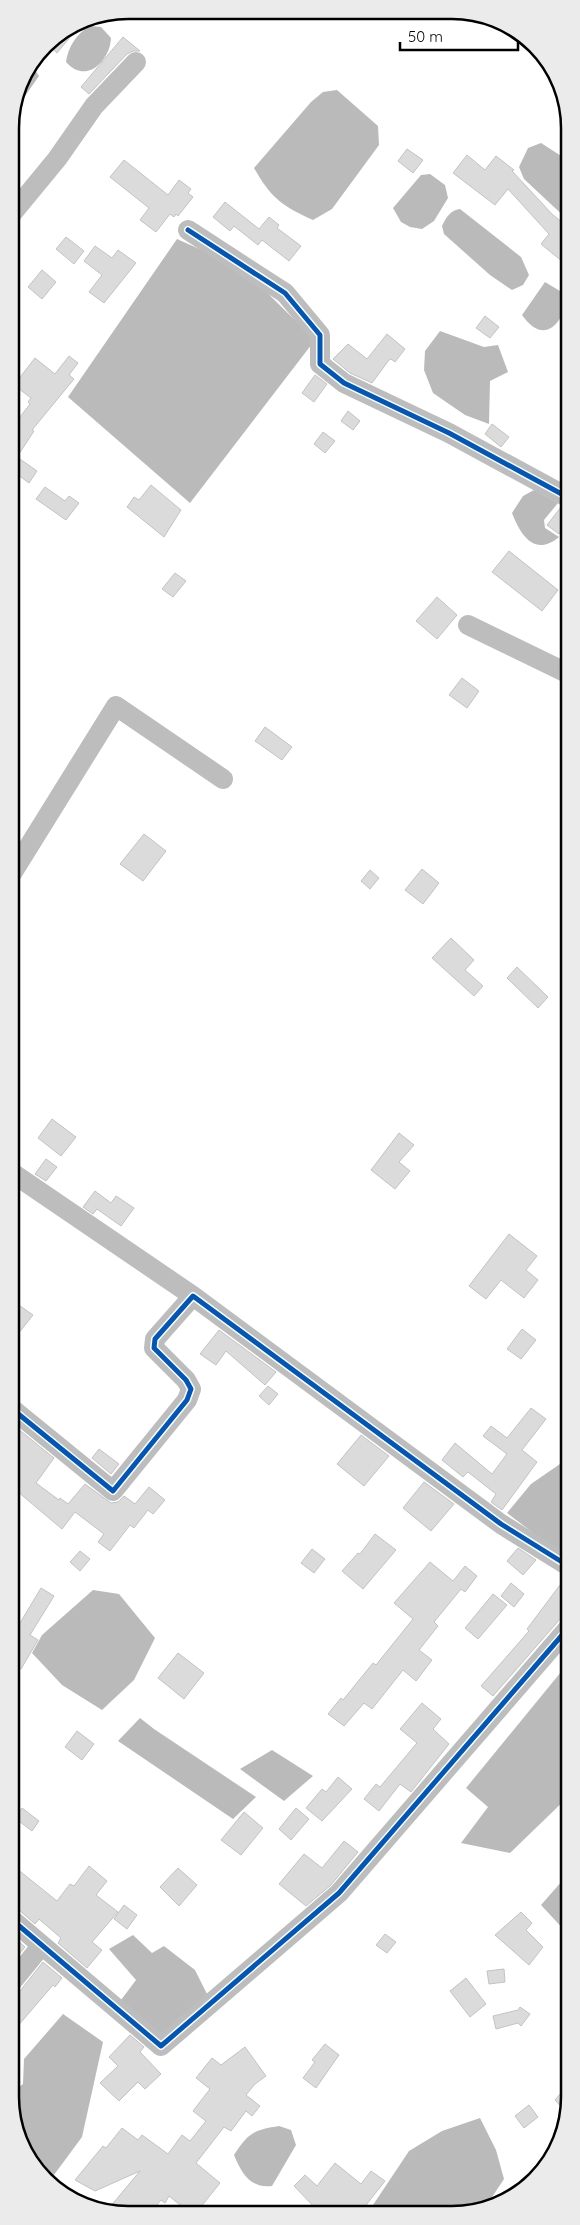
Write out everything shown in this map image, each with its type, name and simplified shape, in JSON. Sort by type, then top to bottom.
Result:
[{"type":"street","points":[[19,205],[57,159],[94,106],[136,62]]},
{"type":"street","points":[[188,230],[285,293],[320,335],[320,364],[344,383],[449,433],[561,494]]},
{"type":"street","points":[[468,625],[561,670]]},
{"type":"street","points":[[19,861],[116,706],[223,779]]},
{"type":"street","points":[[19,1177],[193,1296],[501,1524],[561,1562]]},
{"type":"street","points":[[19,1414],[114,1491],[188,1400],[191,1389],[186,1380],[154,1348],[156,1339],[193,1296]]},
{"type":"street","points":[[19,1926],[161,2046],[339,1894],[561,1636]]},
{"type":"street","points":[[19,1973],[38,1950]]},
{"type":"shaded area","points":[[90,26],[101,27],[111,38],[110,47],[102,62],[96,67],[89,71],[81,71],[74,69],[66,62],[74,41],[81,32]]},
{"type":"shaded area","points":[[35,70],[39,76],[22,101]]},
{"type":"shaded area","points":[[337,90],[378,126],[379,145],[332,209],[313,220],[278,200],[266,187],[254,168],[311,102],[323,92]]},
{"type":"shaded area","points":[[541,143],[561,156],[561,214],[524,179],[519,167],[528,148]]},
{"type":"shaded area","points":[[430,174],[445,185],[448,198],[434,221],[422,229],[410,227],[401,222],[393,208],[421,175]]},
{"type":"shaded area","points":[[460,209],[521,257],[529,275],[523,285],[512,290],[490,275],[444,234],[442,226],[447,217]]},
{"type":"shaded area","points":[[177,239],[242,268],[315,340],[190,503],[68,397]]},
{"type":"shaded area","points":[[545,282],[561,292],[561,317],[549,329],[536,329],[522,315]]},
{"type":"shaded area","points":[[440,331],[484,347],[498,345],[508,372],[490,381],[489,424],[465,415],[433,393],[424,370],[425,351]]},
{"type":"shaded area","points":[[534,490],[558,503],[544,520],[545,528],[559,537],[543,545],[536,544],[524,536],[512,513],[523,496]]},
{"type":"shaded area","points":[[561,1465],[561,1554],[507,1513],[531,1484]]},
{"type":"shaded area","points":[[93,1590],[119,1594],[155,1638],[134,1680],[102,1710],[62,1685],[32,1653],[42,1635]]},
{"type":"shaded area","points":[[561,1672],[561,1804],[510,1853],[461,1843],[488,1807],[466,1788]]},
{"type":"shaded area","points":[[140,1718],[256,1797],[233,1819],[118,1741]]},
{"type":"shaded area","points":[[272,1750],[313,1776],[284,1801],[240,1769]]},
{"type":"shaded area","points":[[561,1882],[561,1927],[541,1905]]},
{"type":"shaded area","points":[[133,1935],[152,1953],[164,1946],[195,1970],[207,1994],[158,2037],[121,2000],[136,1980],[109,1949]]},
{"type":"shaded area","points":[[63,2014],[103,2042],[82,2137],[53,2176],[33,2152],[22,2126],[19,2087],[23,2084],[24,2059]]},
{"type":"shaded area","points":[[480,2118],[496,2150],[504,2179],[490,2199],[481,2203],[453,2206],[372,2206],[409,2151],[442,2131]]},
{"type":"shaded area","points":[[279,2126],[291,2130],[296,2145],[272,2186],[258,2185],[243,2173],[234,2155],[243,2142],[252,2134],[263,2129]]},
{"type":"building","points":[[74,33],[57,53],[53,49]]},
{"type":"building","points":[[123,37],[140,51],[133,51],[127,54],[89,94],[81,87]]},
{"type":"building","points":[[407,149],[423,160],[413,173],[398,161]]},
{"type":"building","points":[[467,155],[485,170],[496,156],[514,170],[512,171],[561,221],[561,260],[541,244],[549,234],[508,189],[495,205],[453,173]]},
{"type":"building","points":[[124,160],[168,195],[179,180],[191,189],[188,193],[193,197],[178,216],[176,214],[174,217],[170,214],[156,232],[140,220],[149,208],[110,177]]},
{"type":"building","points":[[225,202],[259,229],[269,217],[279,225],[277,228],[301,246],[289,261],[262,240],[258,245],[234,226],[230,231],[213,217]]},
{"type":"building","points":[[66,237],[84,251],[74,264],[56,249]]},
{"type":"building","points":[[95,246],[112,258],[118,250],[136,263],[104,303],[89,292],[102,275],[84,261]]},
{"type":"building","points":[[42,270],[56,282],[42,299],[28,287]]},
{"type":"building","points":[[485,316],[499,327],[490,338],[476,328]]},
{"type":"building","points":[[387,334],[405,349],[395,362],[391,359],[389,360],[372,383],[350,373],[333,359],[348,344],[367,359]]},
{"type":"building","points":[[69,356],[78,363],[69,375],[74,379],[32,430],[34,431],[19,454],[19,418],[30,404],[28,402],[31,398],[19,389],[19,379],[35,358],[55,374]]},
{"type":"building","points":[[315,375],[327,384],[314,402],[302,393]]},
{"type":"building","points":[[348,411],[360,421],[353,430],[341,421]]},
{"type":"building","points":[[492,424],[509,437],[501,447],[485,434]]},
{"type":"building","points":[[323,432],[335,441],[325,453],[314,444]]},
{"type":"building","points":[[19,458],[37,471],[29,483],[19,476]]},
{"type":"building","points":[[151,485],[181,510],[164,537],[127,507],[134,497],[139,500]]},
{"type":"building","points":[[45,487],[65,501],[69,496],[79,503],[66,520],[36,499]]},
{"type":"building","points":[[561,507],[561,531],[559,534],[547,525]]},
{"type":"building","points":[[509,551],[558,590],[542,611],[492,572]]},
{"type":"building","points":[[175,573],[186,581],[173,597],[162,589]]},
{"type":"building","points":[[437,597],[457,615],[437,639],[416,621]]},
{"type":"building","points":[[462,678],[479,691],[467,708],[449,695]]},
{"type":"building","points":[[265,727],[292,747],[282,760],[255,741]]},
{"type":"building","points":[[144,834],[166,851],[143,881],[120,864]]},
{"type":"building","points":[[422,869],[439,883],[423,904],[405,890]]},
{"type":"building","points":[[370,870],[379,878],[370,889],[361,881]]},
{"type":"building","points":[[451,938],[474,960],[465,970],[483,986],[474,996],[432,958]]},
{"type":"building","points":[[517,967],[548,997],[538,1008],[507,978]]},
{"type":"building","points":[[52,1119],[76,1137],[61,1156],[38,1138]]},
{"type":"building","points":[[399,1133],[414,1145],[399,1162],[410,1171],[395,1189],[371,1170]]},
{"type":"building","points":[[46,1159],[57,1167],[46,1181],[35,1174]]},
{"type":"building","points":[[95,1191],[111,1203],[116,1196],[134,1208],[121,1226],[97,1209],[93,1214],[83,1207]]},
{"type":"building","points":[[509,1234],[537,1256],[526,1270],[538,1280],[524,1298],[501,1280],[486,1299],[469,1286]]},
{"type":"building","points":[[19,1305],[33,1315],[19,1333]]},
{"type":"building","points":[[522,1329],[536,1340],[521,1359],[507,1349]]},
{"type":"building","points":[[219,1330],[276,1372],[265,1385],[226,1351],[216,1365],[200,1354]]},
{"type":"building","points":[[268,1386],[278,1394],[269,1405],[259,1396]]},
{"type":"building","points":[[531,1408],[546,1419],[522,1450],[537,1462],[502,1510],[491,1502],[496,1494],[468,1472],[463,1477],[442,1460],[455,1443],[492,1474],[507,1454],[483,1436],[491,1426],[507,1438]]},
{"type":"building","points":[[19,1430],[54,1458],[36,1483],[59,1500],[60,1498],[68,1504],[85,1484],[111,1503],[118,1502],[124,1496],[135,1504],[149,1487],[165,1500],[153,1514],[148,1510],[134,1528],[130,1525],[110,1551],[98,1542],[104,1534],[75,1512],[62,1529],[19,1493]]},
{"type":"building","points":[[361,1435],[389,1456],[364,1486],[337,1464]]},
{"type":"building","points":[[99,1449],[119,1464],[111,1474],[92,1458]]},
{"type":"building","points":[[424,1482],[454,1504],[431,1531],[403,1508]]},
{"type":"building","points":[[375,1534],[396,1550],[363,1589],[342,1571],[358,1553],[360,1554]]},
{"type":"building","points":[[518,1548],[536,1560],[523,1575],[507,1561]]},
{"type":"building","points":[[312,1549],[325,1559],[314,1573],[301,1563]]},
{"type":"building","points":[[80,1551],[90,1559],[80,1571],[70,1562]]},
{"type":"building","points":[[430,1562],[453,1581],[465,1566],[477,1576],[465,1592],[461,1589],[434,1622],[438,1626],[419,1650],[432,1660],[416,1681],[403,1670],[372,1709],[364,1703],[344,1726],[328,1714],[341,1698],[343,1700],[373,1663],[376,1665],[413,1619],[394,1603]]},
{"type":"building","points":[[511,1583],[524,1594],[514,1607],[501,1596]]},
{"type":"building","points":[[560,1585],[561,1618],[493,1696],[481,1686],[529,1631],[527,1629]]},
{"type":"building","points":[[41,1588],[54,1596],[30,1635],[38,1640],[21,1669],[19,1668],[19,1625]]},
{"type":"building","points":[[493,1594],[507,1605],[478,1639],[465,1628]]},
{"type":"building","points":[[178,1653],[204,1673],[184,1699],[158,1678]]},
{"type":"building","points":[[422,1703],[441,1719],[433,1729],[449,1744],[411,1792],[400,1784],[379,1811],[364,1799],[376,1784],[380,1787],[417,1743],[400,1729]]},
{"type":"building","points":[[77,1731],[94,1744],[82,1760],[65,1747]]},
{"type":"building","points":[[338,1777],[352,1789],[322,1821],[306,1808],[322,1789],[326,1792]]},
{"type":"building","points":[[22,1808],[39,1821],[32,1831],[19,1821],[19,1812]]},
{"type":"building","points":[[296,1808],[309,1819],[291,1840],[279,1829]]},
{"type":"building","points":[[244,1812],[263,1828],[241,1855],[221,1840]]},
{"type":"building","points":[[344,1841],[358,1852],[331,1885],[306,1906],[279,1884],[304,1854],[322,1868]]},
{"type":"building","points":[[89,1866],[107,1881],[96,1895],[118,1912],[92,1942],[102,1950],[87,1968],[58,1943],[61,1938],[39,1919],[35,1924],[19,1910],[19,1870],[57,1901],[70,1884],[74,1886]]},
{"type":"building","points":[[178,1868],[197,1885],[179,1906],[160,1887]]},
{"type":"building","points":[[124,1905],[137,1915],[127,1929],[114,1919]]},
{"type":"building","points":[[521,1912],[532,1923],[526,1930],[543,1947],[529,1965],[495,1935]]},
{"type":"building","points":[[385,1934],[396,1942],[387,1953],[376,1945]]},
{"type":"building","points":[[19,1942],[25,1947],[19,1954]]},
{"type":"building","points":[[43,1962],[62,1978],[55,1987],[53,1985],[19,2025],[20,1991]]},
{"type":"building","points":[[504,1969],[505,1982],[489,1984],[487,1971]]},
{"type":"building","points":[[466,1978],[486,2004],[470,2017],[450,1991]]},
{"type":"building","points":[[520,2007],[530,2014],[521,2026],[518,2023],[496,2029],[493,2016],[518,2010]]},
{"type":"building","points":[[130,2035],[144,2047],[140,2052],[161,2074],[145,2089],[138,2082],[119,2101],[100,2083],[118,2066],[109,2057]]},
{"type":"building","points":[[325,2044],[339,2055],[316,2088],[303,2078],[315,2062],[312,2060]]},
{"type":"building","points":[[245,2047],[266,2076],[255,2084],[246,2095],[260,2106],[252,2116],[246,2111],[231,2131],[224,2127],[196,2163],[220,2183],[202,2206],[181,2206],[169,2196],[165,2203],[161,2200],[156,2206],[112,2205],[140,2171],[95,2191],[75,2180],[103,2146],[106,2148],[122,2128],[138,2140],[142,2135],[168,2154],[182,2135],[190,2141],[206,2121],[193,2111],[210,2089],[196,2078],[212,2058],[221,2065]]},
{"type":"building","points":[[561,2093],[561,2106],[555,2100]]},
{"type":"building","points":[[529,2105],[538,2117],[524,2128],[515,2116]]},
{"type":"building","points":[[335,2163],[361,2184],[371,2171],[385,2181],[365,2206],[313,2206],[294,2186],[305,2175],[317,2186]]},
{"type":"cycle path","points":[[188,230],[285,293],[320,335],[320,364],[344,383],[449,433],[561,494]]},
{"type":"cycle path","points":[[19,1415],[113,1491],[187,1400],[191,1389],[186,1380],[154,1348],[155,1339],[193,1296],[501,1524],[561,1561]]},
{"type":"cycle path","points":[[19,1926],[161,2046],[339,1893],[561,1636]]}]
